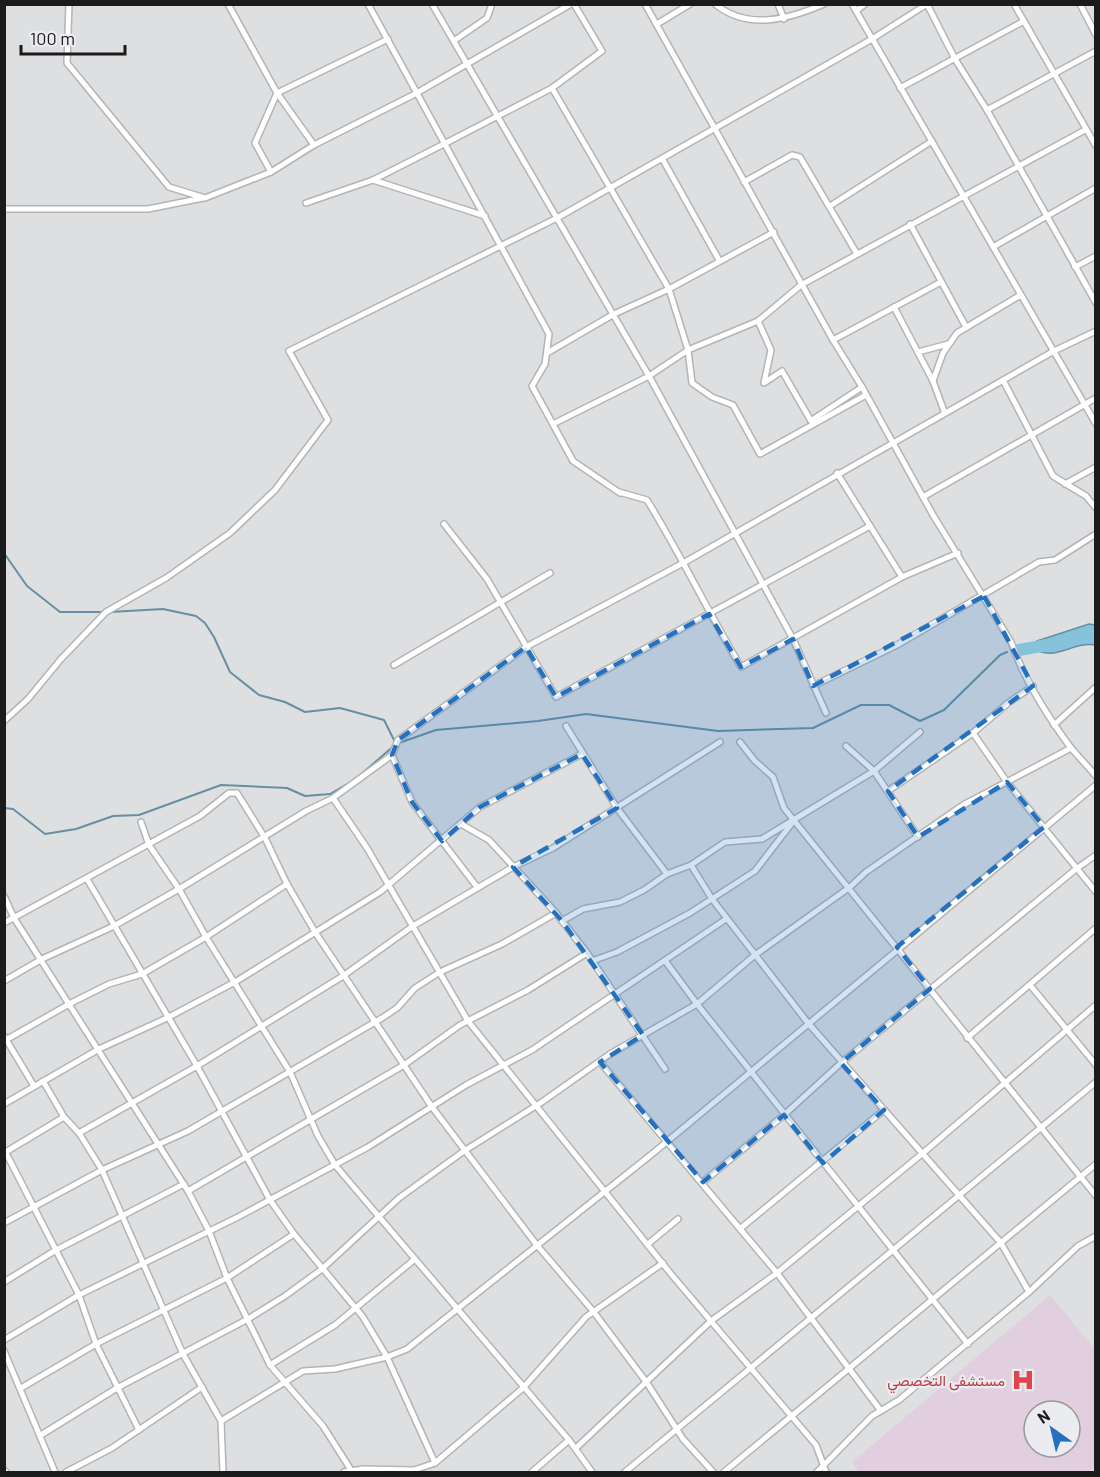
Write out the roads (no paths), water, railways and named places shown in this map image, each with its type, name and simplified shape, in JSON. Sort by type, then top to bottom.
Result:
[{"type":"street","points":[[69,4],[67,63],[169,187],[205,198]]},
{"type":"street","points":[[228,4],[278,93],[314,144]]},
{"type":"street","points":[[368,4],[415,94],[503,246],[549,334],[545,364],[532,386],[573,460],[619,493],[647,500],[685,562],[709,614],[741,667],[902,577],[958,553]]},
{"type":"street","points":[[432,4],[468,62],[495,116],[649,376],[793,639],[826,713]]},
{"type":"street","points":[[455,40],[487,18],[492,4]]},
{"type":"street","points":[[4,209],[15,211],[148,209],[205,198],[271,172],[314,144],[415,94],[573,4],[602,51],[552,88],[444,144],[373,180],[306,203]]},
{"type":"street","points":[[645,4],[774,232],[832,340],[862,387],[923,497],[984,596],[1054,725],[1095,776]]},
{"type":"street","points":[[657,24],[690,4]]},
{"type":"street","points":[[715,4],[728,15],[771,21],[784,19],[824,4]]},
{"type":"street","points":[[778,4],[784,19]]},
{"type":"street","points":[[852,4],[1095,424]]},
{"type":"street","points":[[856,11],[865,4]]},
{"type":"street","points":[[4,722],[28,699],[60,659],[106,612],[166,578],[230,533],[275,490],[287,475],[328,420],[289,351],[557,219],[872,39],[927,4],[955,59],[987,110],[1095,303]]},
{"type":"street","points":[[1014,4],[1095,146]]},
{"type":"street","points":[[1080,4],[1095,35]]},
{"type":"street","points":[[900,88],[1024,21]]},
{"type":"street","points":[[271,172],[255,143],[278,93],[388,39]]},
{"type":"street","points":[[987,110],[1095,51]]},
{"type":"street","points":[[552,88],[669,289],[688,350],[692,382],[712,397],[733,405],[760,454]]},
{"type":"street","points":[[553,424],[649,376],[688,350],[758,321],[801,285],[962,195],[1085,130]]},
{"type":"street","points":[[830,206],[932,141]]},
{"type":"street","points":[[744,182],[792,155],[798,155],[802,158],[857,254]]},
{"type":"street","points":[[663,160],[719,260]]},
{"type":"street","points":[[373,180],[485,216]]},
{"type":"street","points":[[993,247],[1095,188]]},
{"type":"street","points":[[4,216],[15,211]]},
{"type":"street","points":[[910,224],[966,327]]},
{"type":"street","points":[[547,353],[614,314],[669,289],[774,232]]},
{"type":"street","points":[[1075,267],[1095,256]]},
{"type":"street","points":[[832,340],[941,282]]},
{"type":"street","points":[[933,381],[948,344],[966,327],[1019,296]]},
{"type":"street","points":[[894,307],[933,381],[944,411]]},
{"type":"street","points":[[758,321],[771,350],[764,384],[782,371],[811,421]]},
{"type":"street","points":[[4,981],[42,959],[114,926],[265,838],[306,811],[333,798],[392,754],[399,740],[406,734],[526,647],[685,562],[944,411],[1053,351],[1095,331]]},
{"type":"street","points":[[918,352],[948,344]]},
{"type":"street","points":[[1003,380],[1033,433],[1049,471],[1086,496],[1095,508]]},
{"type":"street","points":[[760,454],[862,387]]},
{"type":"street","points":[[760,454],[866,395]]},
{"type":"street","points":[[923,497],[1095,398]]},
{"type":"street","points":[[1065,483],[1095,467]]},
{"type":"street","points":[[837,472],[902,577]]},
{"type":"street","points":[[444,524],[487,579],[556,697],[870,526]]},
{"type":"street","points":[[813,686],[897,645],[1039,562],[1055,560],[1095,534]]},
{"type":"street","points":[[394,665],[550,573]]},
{"type":"street","points":[[888,791],[973,733],[1008,703],[1033,686]]},
{"type":"street","points":[[1054,725],[1095,687]]},
{"type":"street","points":[[566,726],[617,808],[667,874]]},
{"type":"street","points":[[562,921],[583,909],[620,902],[644,890],[667,874],[691,865],[725,842],[762,839],[874,771],[920,732]]},
{"type":"street","points":[[973,733],[1007,782],[1095,892]]},
{"type":"street","points":[[79,1133],[197,1066],[344,975],[413,926],[513,867],[553,848],[720,742]]},
{"type":"street","points":[[740,742],[773,777],[784,808],[850,887],[1095,1196]]},
{"type":"street","points":[[846,746],[874,771],[918,837]]},
{"type":"street","points":[[41,1435],[117,1388],[248,1319],[322,1269],[379,1216],[464,1151],[600,1062],[697,1004],[755,955],[850,887],[866,872],[963,805],[1071,748]]},
{"type":"street","points":[[392,754],[412,802],[477,888]]},
{"type":"street","points":[[4,1104],[99,1049],[167,1018],[235,982],[388,886],[480,807],[582,754]]},
{"type":"street","points":[[221,1421],[303,1371],[335,1370],[387,1357],[406,1349],[668,1140],[897,947],[1095,785]]},
{"type":"street","points":[[4,922],[149,845],[200,816],[233,792],[243,801],[265,838],[287,884],[315,932],[432,1107],[536,1245],[593,1311],[647,1383],[677,1431],[713,1473]]},
{"type":"street","points":[[333,798],[413,926],[468,1021],[750,1370],[816,1445],[825,1470]]},
{"type":"street","points":[[592,961],[617,952],[712,899],[755,871],[795,819]]},
{"type":"street","points":[[141,822],[149,845],[179,889],[206,937],[291,1072],[311,1121],[335,1165],[576,1448],[592,1473]]},
{"type":"street","points":[[461,824],[489,840],[556,913],[587,953],[665,1070]]},
{"type":"street","points":[[703,1182],[841,1063],[1076,868],[1095,855]]},
{"type":"street","points":[[691,865],[726,919],[808,1023],[1001,1243],[1029,1292]]},
{"type":"street","points":[[87,879],[197,1066],[270,1200],[294,1234],[356,1308],[387,1357],[435,1463]]},
{"type":"street","points":[[34,1086],[5,1039],[109,984],[141,974],[206,937],[287,884]]},
{"type":"street","points":[[4,896],[14,918],[71,1003],[131,1105],[188,1191],[209,1231],[227,1278],[270,1365],[323,1426],[351,1470]]},
{"type":"street","points":[[4,1223],[102,1170],[159,1146],[222,1112],[397,1008],[415,988],[440,972],[502,944],[556,913]]},
{"type":"street","points":[[4,1340],[79,1295],[335,1165],[503,1066],[666,962],[726,919]]},
{"type":"street","points":[[968,1038],[1095,928]]},
{"type":"street","points":[[188,1191],[311,1121],[404,1065],[468,1021],[528,990],[587,953]]},
{"type":"street","points":[[666,962],[968,1344]]},
{"type":"street","points":[[1030,985],[1095,1065]]},
{"type":"street","points":[[576,1448],[711,1321],[777,1273],[858,1207],[1095,1005]]},
{"type":"street","points":[[600,1062],[741,1228],[881,1411]]},
{"type":"street","points":[[43,1081],[64,1117],[79,1133],[102,1170],[124,1215],[183,1354],[221,1421],[223,1473]]},
{"type":"street","points":[[625,1473],[960,1197],[1040,1126],[1095,1082]]},
{"type":"street","points":[[741,1228],[823,1163],[884,1110]]},
{"type":"street","points":[[64,1117],[5,1153],[79,1295],[96,1344],[139,1430]]},
{"type":"street","points":[[724,1473],[1095,1164]]},
{"type":"street","points":[[4,1282],[56,1250],[184,1184]]},
{"type":"street","points":[[648,1244],[678,1219]]},
{"type":"street","points":[[21,1388],[96,1344],[227,1278],[294,1234]]},
{"type":"street","points":[[817,1473],[825,1470],[872,1416],[899,1400],[1029,1292],[1078,1246],[1095,1236]]},
{"type":"street","points":[[270,1365],[314,1340],[415,1259]]},
{"type":"street","points":[[344,1473],[351,1470],[414,1470],[435,1463],[523,1388],[593,1311],[663,1263]]},
{"type":"street","points":[[4,1351],[55,1473]]},
{"type":"street","points":[[66,1473],[112,1448],[202,1387]]},
{"type":"street","points":[[532,1473],[569,1440]]},
{"type":"water","points":[[1089,624],[1095,625],[1095,645],[1079,646],[1055,653],[1039,652],[1031,647],[1037,641]]},
{"type":"waterway","points":[[4,553],[27,586],[60,612],[105,612]]},
{"type":"waterway","points":[[110,612],[163,609],[196,616],[205,623],[214,637],[230,672],[259,695],[285,702],[305,712],[340,708],[384,720],[395,742]]},
{"type":"waterway","points":[[1019,650],[1047,645]]},
{"type":"waterway","points":[[359,776],[396,744],[436,730],[538,721],[586,714],[718,731],[813,728],[861,705],[889,705],[920,721],[944,710],[1000,655],[1007,652]]},
{"type":"waterway","points":[[4,808],[13,809],[45,834],[76,829],[113,816],[139,815],[221,785],[287,788],[305,796],[330,794],[354,780]]},
{"type":"place","name":"مستشفى التخصصي","points":[[1023,1380]]}]
